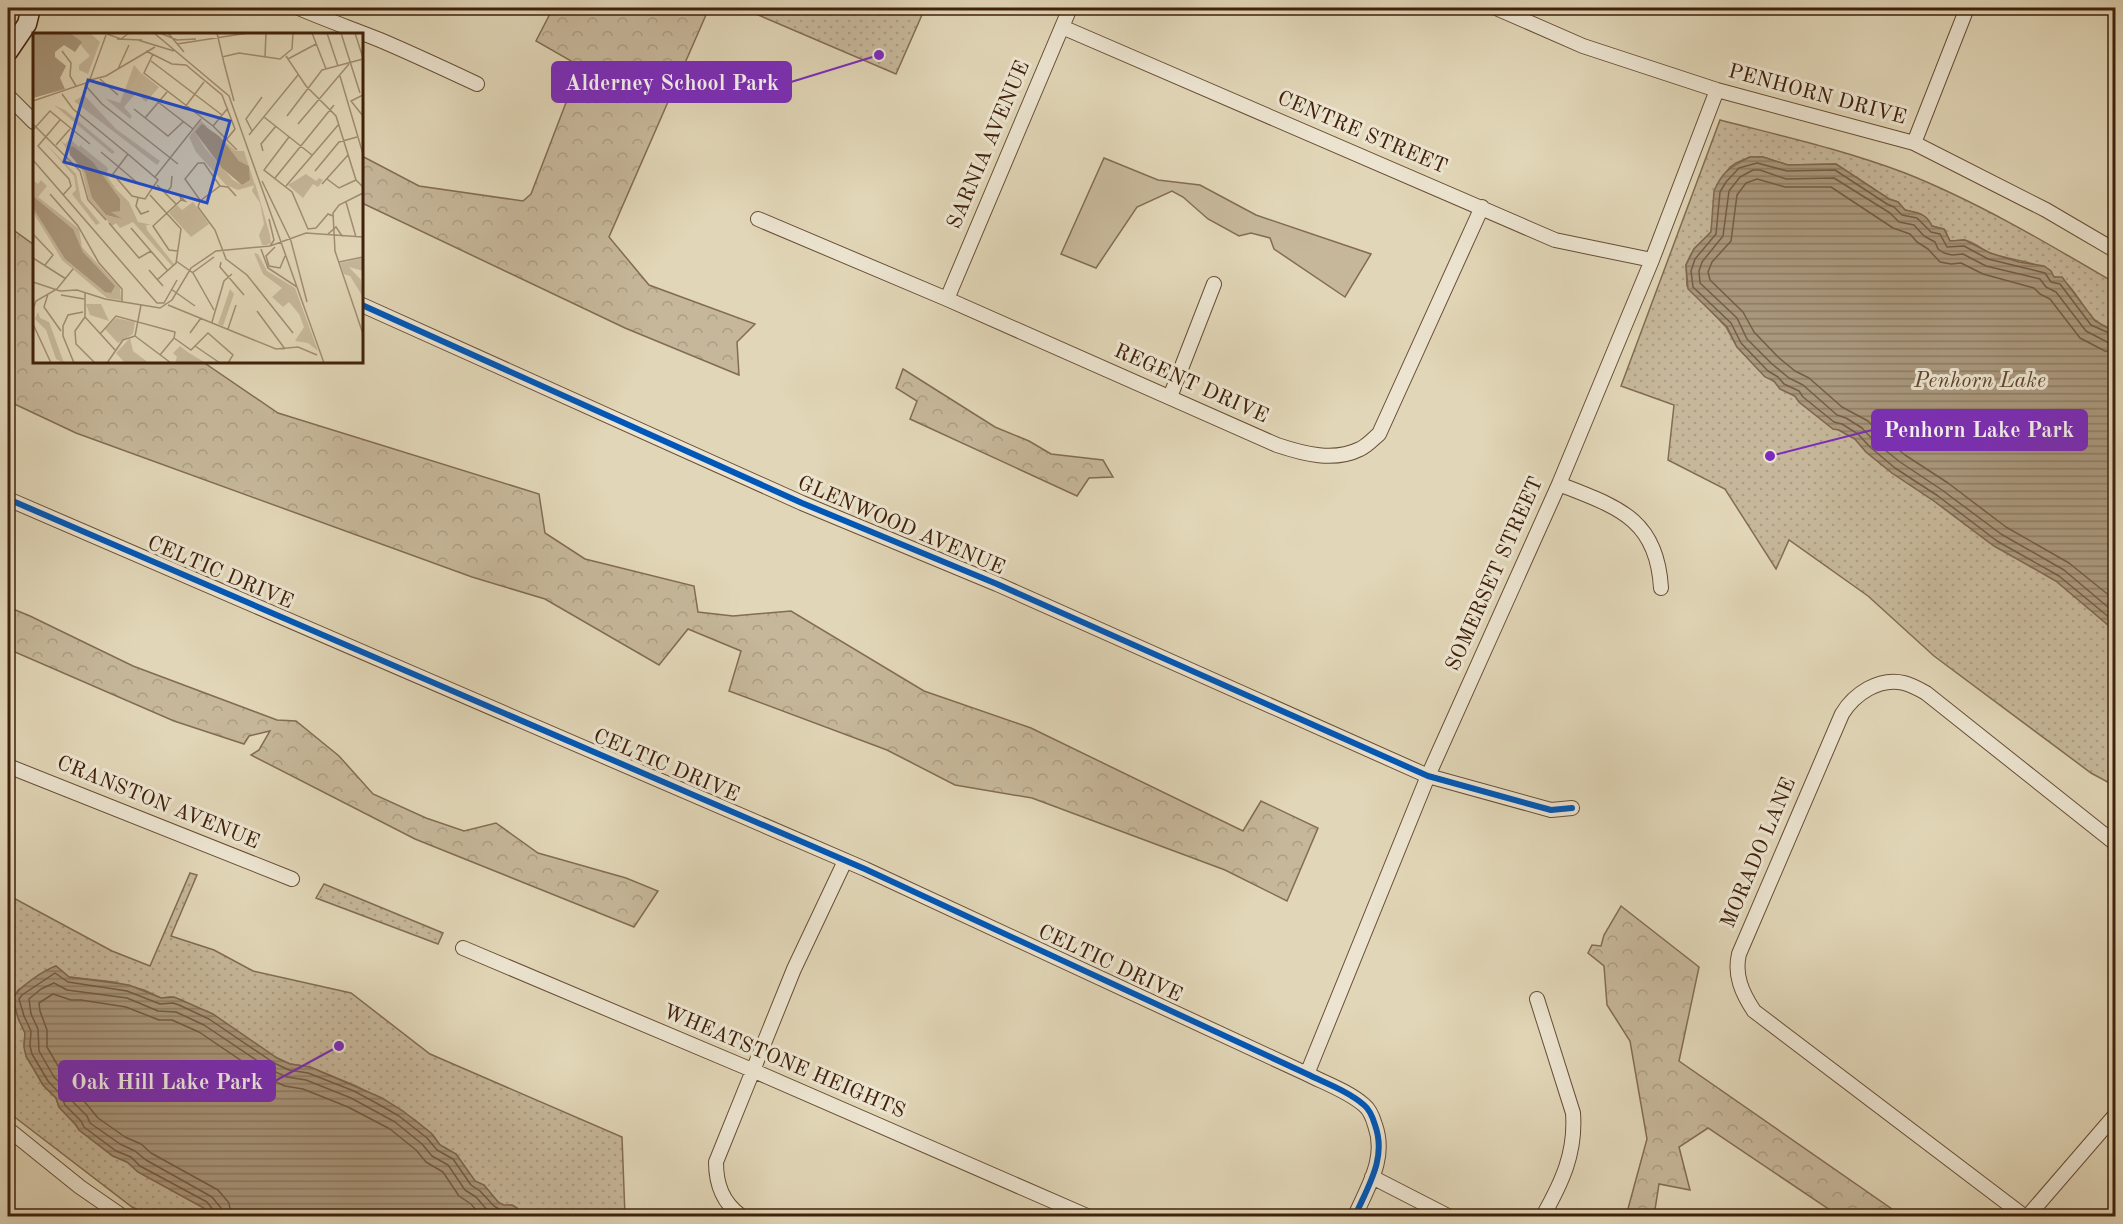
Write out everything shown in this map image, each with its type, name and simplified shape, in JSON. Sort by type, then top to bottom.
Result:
[{"type":"main road","points":[[8,52],[27,24],[31,8]]},
{"type":"street","points":[[299,8],[360,33]]},
{"type":"street","name":"SARNIA AVENUE","points":[[947,298],[1070,8]]},
{"type":"street","name":"PENHORN DRIVE","points":[[1496,8],[1583,46],[1717,90],[1914,143],[2036,204],[2115,251]]},
{"type":"street","points":[[1914,143],[1967,8]]},
{"type":"street","name":"CENTRE STREET","points":[[1062,27],[1555,240],[1652,260]]},
{"type":"street","points":[[363,34],[477,84]]},
{"type":"street","name":"SOMERSET STREET","points":[[1307,1074],[1428,776],[1559,484],[1652,260],[1717,90]]},
{"type":"street","points":[[8,96],[33,121]]},
{"type":"street","name":"REGENT DRIVE","points":[[758,219],[947,298],[1297,452],[1330,456],[1347,454],[1362,448],[1379,434],[1482,207]]},
{"type":"street","points":[[1170,397],[1214,284]]},
{"type":"street","name":"GLENWOOD AVENUE","points":[[363,305],[802,503],[997,584],[1428,776],[1551,810],[1572,808]]},
{"type":"street","points":[[1559,484],[1593,497],[1639,525],[1649,537],[1660,570],[1661,588]]},
{"type":"street","name":"CELTIC DRIVE","points":[[8,499],[845,861],[1307,1074],[1352,1097],[1365,1106],[1374,1121],[1379,1137],[1380,1155],[1354,1216]]},
{"type":"street","name":"MORADO LANE","points":[[2026,1216],[1754,1011],[1740,987],[1737,963],[1739,954],[1842,714],[1847,705],[1862,692],[1883,684],[1904,683],[1926,693],[2115,844]]},
{"type":"street","name":"CRANSTON AVENUE","points":[[8,766],[292,879]]},
{"type":"street","points":[[741,1216],[725,1201],[719,1189],[716,1161],[794,969],[845,861]]},
{"type":"street","name":"WHEATSTONE HEIGHTS","points":[[463,948],[752,1070],[1087,1216]]},
{"type":"street","points":[[1537,999],[1573,1113],[1574,1126],[1573,1147],[1567,1168],[1543,1216]]},
{"type":"street","points":[[2026,1216],[2115,1114]]},
{"type":"street","points":[[8,1129],[80,1187],[122,1216]]},
{"type":"street","points":[[1372,1177],[1448,1216]]},
{"type":"green space","points":[[553,8],[709,8],[609,237],[649,285],[755,324],[737,342],[739,375],[625,328],[363,203],[363,157],[419,186],[523,201],[531,194],[580,66],[536,41]]},
{"type":"green space","points":[[742,8],[925,8],[896,74]]},
{"type":"green space","points":[[1720,120],[1836,150],[1932,184],[2038,238],[2115,283],[2115,332],[2095,320],[2071,288],[2060,278],[2054,277],[2050,272],[2035,265],[1990,253],[1974,243],[1964,240],[1950,241],[1945,230],[1932,226],[1921,215],[1905,210],[1898,202],[1889,199],[1836,164],[1788,165],[1763,157],[1750,157],[1736,163],[1730,167],[1717,185],[1711,232],[1694,249],[1686,265],[1687,286],[1726,327],[1737,347],[1780,389],[1795,396],[1799,402],[1826,423],[1855,439],[1866,452],[1892,473],[1989,542],[2056,581],[2115,631],[2115,786],[2091,773],[1934,656],[1868,596],[1789,540],[1776,569],[1725,489],[1668,460],[1674,405],[1621,386]]},
{"type":"green space","points":[[1104,158],[1158,180],[1200,185],[1256,215],[1371,254],[1345,297],[1274,249],[1270,238],[1251,233],[1239,236],[1208,219],[1183,197],[1172,191],[1137,207],[1096,268],[1061,254]]},
{"type":"green space","points":[[8,226],[33,244],[33,363],[204,363],[278,413],[539,494],[545,533],[585,559],[694,586],[698,612],[733,616],[791,611],[924,691],[1031,728],[1243,831],[1261,801],[1318,828],[1287,901],[1225,870],[1032,798],[955,785],[887,750],[729,691],[741,651],[688,629],[659,665],[545,599],[472,577],[76,433],[8,401]]},
{"type":"green space","points":[[903,369],[995,427],[1029,441],[1051,454],[1103,460],[1113,477],[1089,478],[1077,496],[910,419],[917,401],[896,388]]},
{"type":"green space","points":[[8,607],[133,666],[277,720],[296,721],[339,756],[373,794],[426,818],[464,831],[496,823],[538,853],[626,878],[658,891],[634,927],[415,839],[251,755],[259,750],[270,731],[249,736],[244,744],[174,721],[8,649]]},
{"type":"green space","points":[[190,873],[197,875],[171,936],[214,950],[253,971],[351,993],[430,1054],[622,1137],[625,1216],[525,1216],[512,1205],[504,1206],[498,1202],[484,1185],[475,1181],[456,1154],[440,1145],[433,1135],[415,1120],[381,1099],[310,1067],[290,1064],[277,1058],[217,1018],[181,1000],[171,997],[161,998],[144,990],[114,982],[69,977],[56,966],[18,990],[13,999],[25,1033],[26,1056],[43,1085],[56,1098],[59,1107],[79,1130],[138,1172],[204,1208],[209,1216],[151,1216],[132,1207],[8,1112],[8,895],[112,951],[150,966]]},
{"type":"green space","points":[[324,884],[443,933],[438,944],[316,898]]},
{"type":"green space","points":[[1621,906],[1699,967],[1679,1061],[1902,1216],[1839,1216],[1708,1128],[1679,1147],[1690,1190],[1659,1184],[1654,1216],[1626,1216],[1647,1139],[1630,1041],[1607,1005],[1604,966],[1588,953],[1592,945],[1601,946],[1604,935]]},
{"type":"water","name":"Penhorn Lake","points":[[1750,157],[1763,157],[1788,165],[1836,164],[1889,199],[1898,202],[1905,210],[1921,214],[1932,226],[1944,229],[1950,241],[1965,240],[1990,253],[2019,262],[2044,266],[2051,271],[2054,277],[2062,277],[2095,321],[2115,332],[2115,631],[2056,581],[1994,546],[1892,473],[1866,452],[1855,439],[1833,429],[1799,402],[1795,396],[1780,389],[1774,381],[1765,377],[1737,347],[1727,327],[1688,289],[1686,265],[1694,249],[1711,232],[1714,191],[1728,170]]},
{"type":"water","points":[[56,966],[69,977],[129,985],[161,998],[174,997],[213,1014],[277,1058],[290,1064],[310,1067],[382,1098],[431,1133],[440,1145],[456,1154],[475,1181],[484,1185],[498,1202],[512,1205],[525,1216],[209,1216],[204,1208],[138,1172],[79,1130],[59,1107],[56,1098],[43,1085],[26,1056],[25,1033],[13,999],[32,980]]},
{"type":"cycle path","points":[[363,305],[802,503],[997,584],[1428,776],[1551,810],[1572,808]]},
{"type":"cycle path","points":[[8,499],[865,869],[1344,1091],[1368,1109],[1378,1137],[1379,1149],[1374,1172],[1355,1216]]},
{"type":"place","name":"Alderney School Park","points":[[879,55]]},
{"type":"place","name":"Penhorn Lake Park","points":[[1770,456]]},
{"type":"place","name":"Oak Hill Lake Park","points":[[339,1046]]}]
